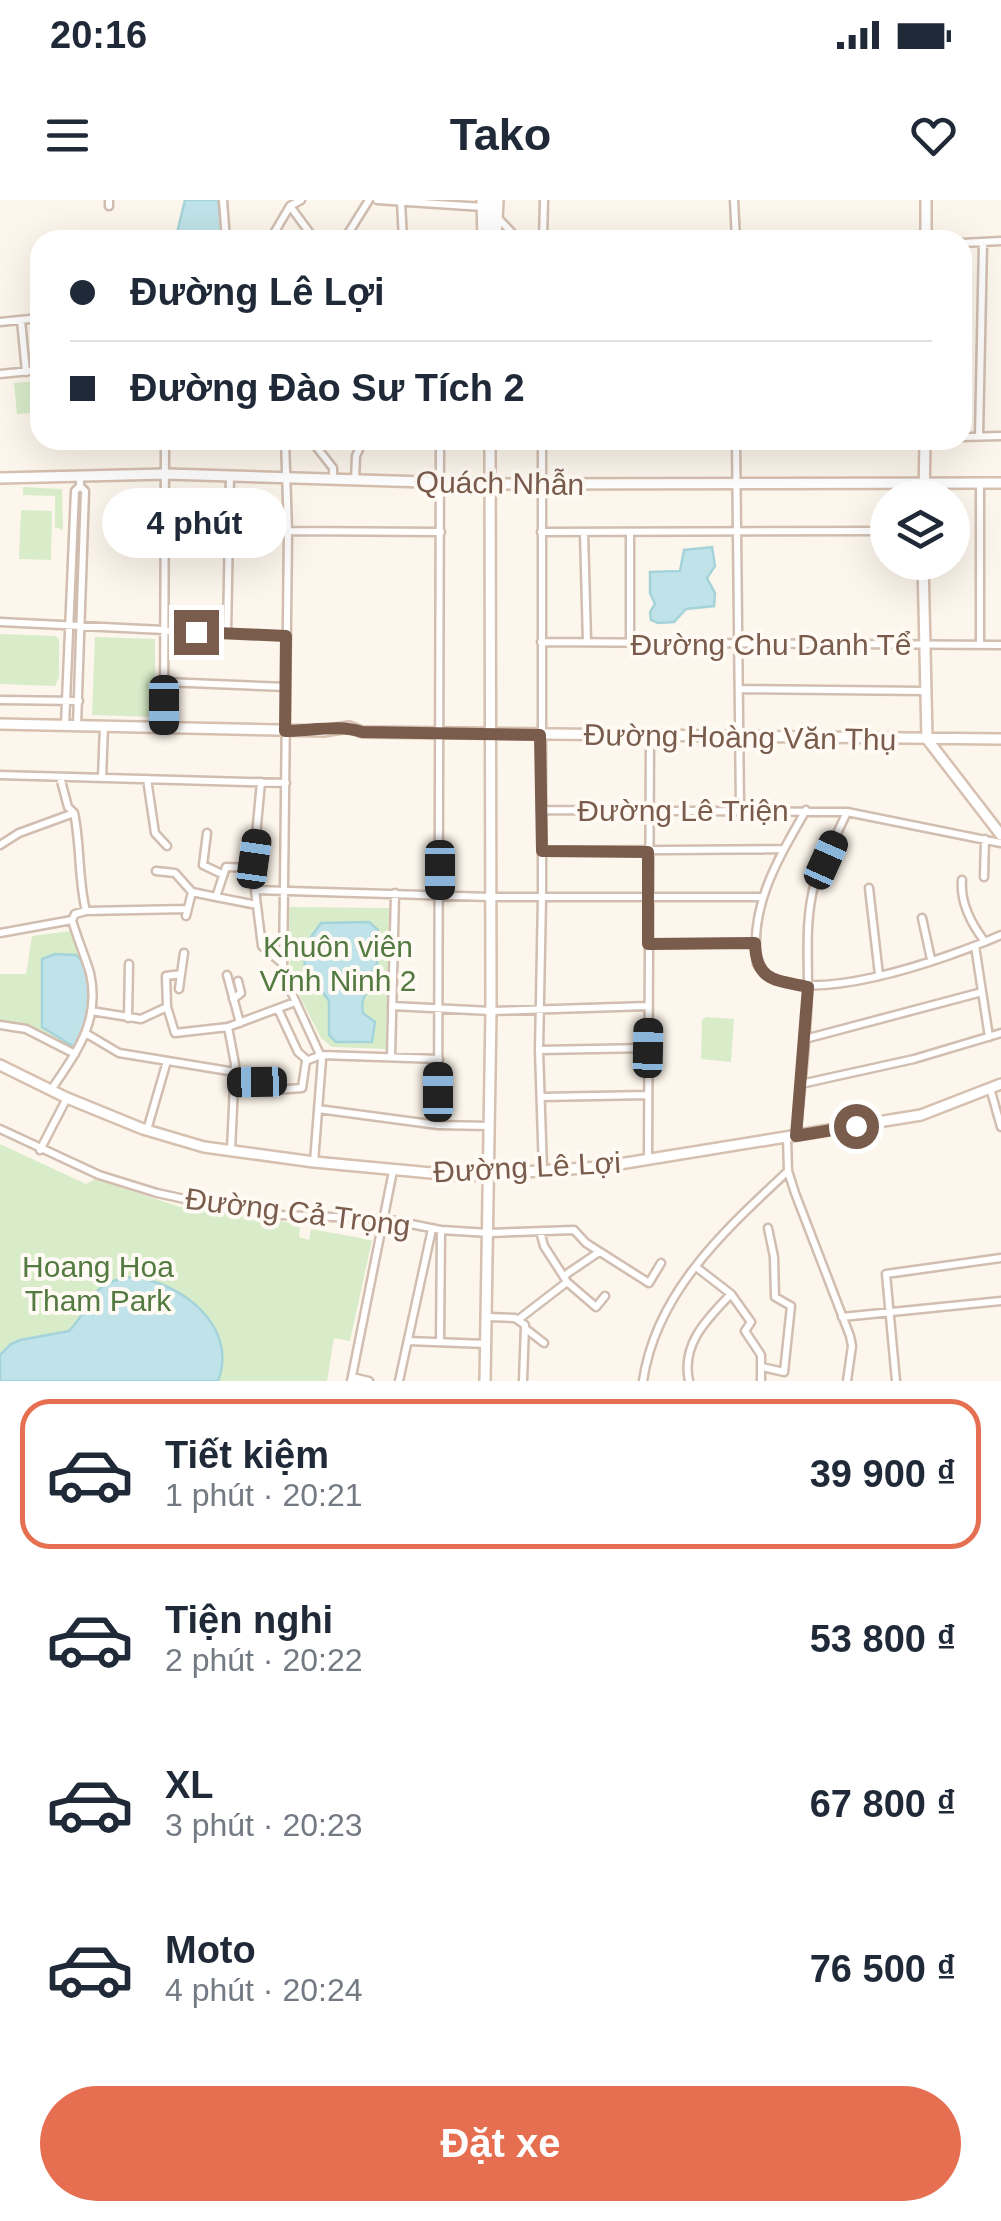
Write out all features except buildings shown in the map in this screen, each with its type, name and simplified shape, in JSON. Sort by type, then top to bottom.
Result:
[{"type":"street","points":[[223,200],[225,230]]},
{"type":"street","points":[[276,230],[290,206],[302,200]]},
{"type":"street","points":[[350,230],[369,200]]},
{"type":"street","points":[[377,200],[485,202],[489,230]]},
{"type":"street","points":[[494,230],[498,200]]},
{"type":"street","points":[[543,230],[544,200]]},
{"type":"street","points":[[734,200],[736,230]]},
{"type":"street","points":[[926,200],[926,230]]},
{"type":"street","points":[[401,202],[402,230]]},
{"type":"street","points":[[290,206],[308,230]]},
{"type":"street","points":[[498,218],[509,230]]},
{"type":"street","points":[[972,243],[1001,241]]},
{"type":"street","points":[[979,436],[983,242]]},
{"type":"street","points":[[0,322],[30,319]]},
{"type":"street","points":[[21,320],[26,372]]},
{"type":"street","points":[[0,374],[30,371]]},
{"type":"street","points":[[972,436],[1001,436]]},
{"type":"street","points":[[164,728],[165,450]]},
{"type":"street","points":[[286,450],[283,964],[284,980],[322,1055],[314,1162]]},
{"type":"street","points":[[319,450],[334,469],[333,479]]},
{"type":"street","points":[[355,480],[358,450]]},
{"type":"street","points":[[438,1125],[440,450]]},
{"type":"street","points":[[486,1381],[491,1010],[490,450]]},
{"type":"street","points":[[542,450],[542,896],[538,1050],[543,1172]]},
{"type":"street","points":[[736,450],[740,810]]},
{"type":"street","points":[[924,480],[925,450]]},
{"type":"street","name":"Quách Nhẫn","points":[[0,478],[80,481],[166,474],[490,484],[870,484]]},
{"type":"street","points":[[228,633],[230,476]]},
{"type":"street","points":[[66,725],[74,490],[80,481],[86,491],[77,726]]},
{"type":"street","name":"Quách Nhẫn","points":[[970,483],[1001,484]]},
{"type":"street","points":[[980,483],[980,644]]},
{"type":"street","points":[[541,532],[870,530]]},
{"type":"street","points":[[288,531],[440,532]]},
{"type":"street","points":[[584,532],[587,642]]},
{"type":"street","points":[[630,532],[630,642]]},
{"type":"street","points":[[922,580],[926,739],[1001,839]]},
{"type":"street","points":[[0,622],[286,636]]},
{"type":"street","name":"Đường Chu Danh Tể","points":[[541,642],[1001,644]]},
{"type":"street","points":[[165,682],[286,686]]},
{"type":"street","points":[[738,689],[926,691]]},
{"type":"street","points":[[0,700],[78,700]]},
{"type":"street","name":"Đường Hoàng Văn Thụ","points":[[0,724],[285,731],[349,727],[362,732],[440,734],[1001,739]]},
{"type":"street","points":[[102,778],[104,726]]},
{"type":"street","points":[[648,1160],[650,735]]},
{"type":"street","points":[[0,775],[286,783]]},
{"type":"street","points":[[60,777],[68,807],[74,813],[81,848],[81,893],[86,912]]},
{"type":"street","points":[[147,779],[154,834],[168,846]]},
{"type":"street","points":[[260,782],[252,868],[262,948],[283,964]]},
{"type":"street","name":"Đường Lê Triện","points":[[541,810],[848,812],[986,840],[1001,839]]},
{"type":"street","points":[[806,810],[761,896],[755,943],[757,964],[773,980],[808,987],[879,975],[976,946],[1001,934]]},
{"type":"street","points":[[846,1381],[852,1346],[788,1170],[806,1039],[806,944],[815,883],[848,812]]},
{"type":"street","points":[[0,845],[18,833],[74,813]]},
{"type":"street","points":[[207,834],[203,865],[222,874]]},
{"type":"street","points":[[984,877],[986,840]]},
{"type":"street","points":[[542,851],[783,849]]},
{"type":"street","points":[[216,897],[222,874],[229,866],[252,868]]},
{"type":"street","points":[[156,871],[175,874],[192,892],[257,905]]},
{"type":"street","points":[[962,880],[961,890],[974,928],[985,942]]},
{"type":"street","points":[[869,888],[879,975]]},
{"type":"street","points":[[255,890],[490,896],[761,896]]},
{"type":"street","points":[[51,1090],[87,1034],[91,1011],[90,975],[72,920],[75,914],[186,912],[192,892]]},
{"type":"street","points":[[390,1057],[395,893]]},
{"type":"street","points":[[922,918],[931,959]]},
{"type":"street","points":[[0,933],[72,920]]},
{"type":"street","points":[[648,944],[755,943]]},
{"type":"street","points":[[976,946],[989,1037]]},
{"type":"street","points":[[179,989],[184,953]]},
{"type":"street","points":[[128,1018],[129,964]]},
{"type":"street","points":[[181,974],[166,974],[167,1007],[175,1033],[228,1027],[295,1002]]},
{"type":"street","points":[[226,976],[240,1023]]},
{"type":"street","points":[[234,999],[241,993],[238,981]]},
{"type":"street","points":[[806,1039],[982,992]]},
{"type":"street","points":[[392,1006],[491,1010],[648,1006]]},
{"type":"street","points":[[91,1011],[149,1018],[167,1007]]},
{"type":"street","points":[[278,1009],[298,1052],[307,1060]]},
{"type":"street","points":[[0,1025],[26,1030],[75,1054]]},
{"type":"street","points":[[228,1027],[235,1072],[231,1152]]},
{"type":"street","points":[[801,1084],[914,1059],[1001,1032]]},
{"type":"street","points":[[87,1034],[119,1053],[235,1072]]},
{"type":"street","points":[[538,1050],[648,1048]]},
{"type":"street","points":[[307,1060],[322,1055],[439,1059]]},
{"type":"street","points":[[234,1082],[257,1082],[261,1091],[302,1088],[307,1060]]},
{"type":"street","points":[[147,1130],[167,1061]]},
{"type":"street","name":"Đường Lê Lợi","points":[[0,1066],[147,1130],[231,1152],[393,1170],[490,1175],[648,1160],[920,1116],[1001,1084]]},
{"type":"street","points":[[990,1088],[1001,1124]]},
{"type":"street","points":[[542,1097],[648,1095]]},
{"type":"street","points":[[40,1150],[67,1098]]},
{"type":"street","points":[[318,1108],[438,1125],[490,1126]]},
{"type":"street","name":"Đường Cả Trọng","points":[[0,1129],[40,1150],[118,1181],[198,1203],[263,1213],[385,1219],[437,1230],[574,1230],[599,1252],[649,1284],[660,1264]]},
{"type":"street","points":[[369,1381],[352,1379],[393,1170]]},
{"type":"street","points":[[643,1381],[650,1341],[658,1322],[696,1267],[731,1226],[788,1170]]},
{"type":"street","points":[[762,1367],[784,1372],[791,1306],[776,1296],[768,1228]]},
{"type":"street","points":[[398,1381],[437,1230]]},
{"type":"street","points":[[437,1230],[440,1342]]},
{"type":"street","points":[[540,1230],[544,1246],[565,1280],[596,1307],[605,1296]]},
{"type":"street","points":[[488,1317],[519,1319],[599,1252]]},
{"type":"street","points":[[896,1381],[887,1313],[885,1278],[889,1271],[1001,1258]]},
{"type":"street","points":[[696,1267],[731,1294],[751,1322],[744,1331],[760,1350],[762,1381]]},
{"type":"street","points":[[689,1381],[686,1366],[697,1333],[731,1294]]},
{"type":"street","points":[[842,1317],[1001,1301]]},
{"type":"street","points":[[519,1319],[544,1343]]},
{"type":"street","points":[[523,1381],[525,1328]]},
{"type":"street","points":[[408,1342],[486,1344]]},
{"type":"green space","points":[[30,382],[30,413],[17,414],[14,383]]},
{"type":"green space","points":[[23,487],[62,489],[63,530],[55,527],[55,496],[23,495]]},
{"type":"green space","points":[[21,510],[52,511],[51,560],[19,559]]},
{"type":"green space","points":[[0,634],[59,639],[59,677],[55,686],[0,684]]},
{"type":"green space","points":[[95,637],[155,639],[155,717],[92,715]]},
{"type":"green space","name":"Khuôn viên Vĩnh Ninh 2","points":[[289,907],[389,908],[386,1049],[332,1047],[321,1038],[290,977]]},
{"type":"green space","points":[[71,931],[86,964],[76,1050],[33,1029],[0,1022],[0,974],[26,974],[32,936]]},
{"type":"green space","points":[[734,1019],[731,1062],[701,1059],[702,1020]]},
{"type":"green space","name":"Hoang Hoa Tham Park","points":[[0,1144],[86,1184],[95,1179],[180,1207],[300,1224],[299,1237],[309,1240],[311,1229],[372,1240],[350,1341],[334,1338],[327,1381],[0,1381]]},
{"type":"water","points":[[185,200],[218,200],[222,230],[178,230]]},
{"type":"water","points":[[712,547],[715,566],[707,578],[715,593],[714,606],[686,609],[674,622],[651,620],[655,604],[650,593],[650,572],[680,571],[684,550]]},
{"type":"water","points":[[369,922],[378,930],[377,964],[373,968],[372,988],[362,1005],[363,1013],[375,1022],[372,1042],[336,1042],[329,1035],[329,1001],[305,967],[303,948],[321,923]]},
{"type":"water","points":[[55,954],[76,955],[89,975],[90,1000],[76,1048],[42,1027],[42,959]]},
{"type":"water","points":[[132,1277],[169,1288],[201,1310],[220,1342],[218,1381],[0,1381],[0,1355],[11,1344],[69,1331],[99,1290],[118,1279]]},
{"type":"route","points":[[196,632],[286,636],[285,731],[349,727],[362,732],[540,735],[542,851],[648,852],[648,944],[755,943],[757,964],[764,974],[773,980],[808,987],[796,1136],[856,1126]]}]
